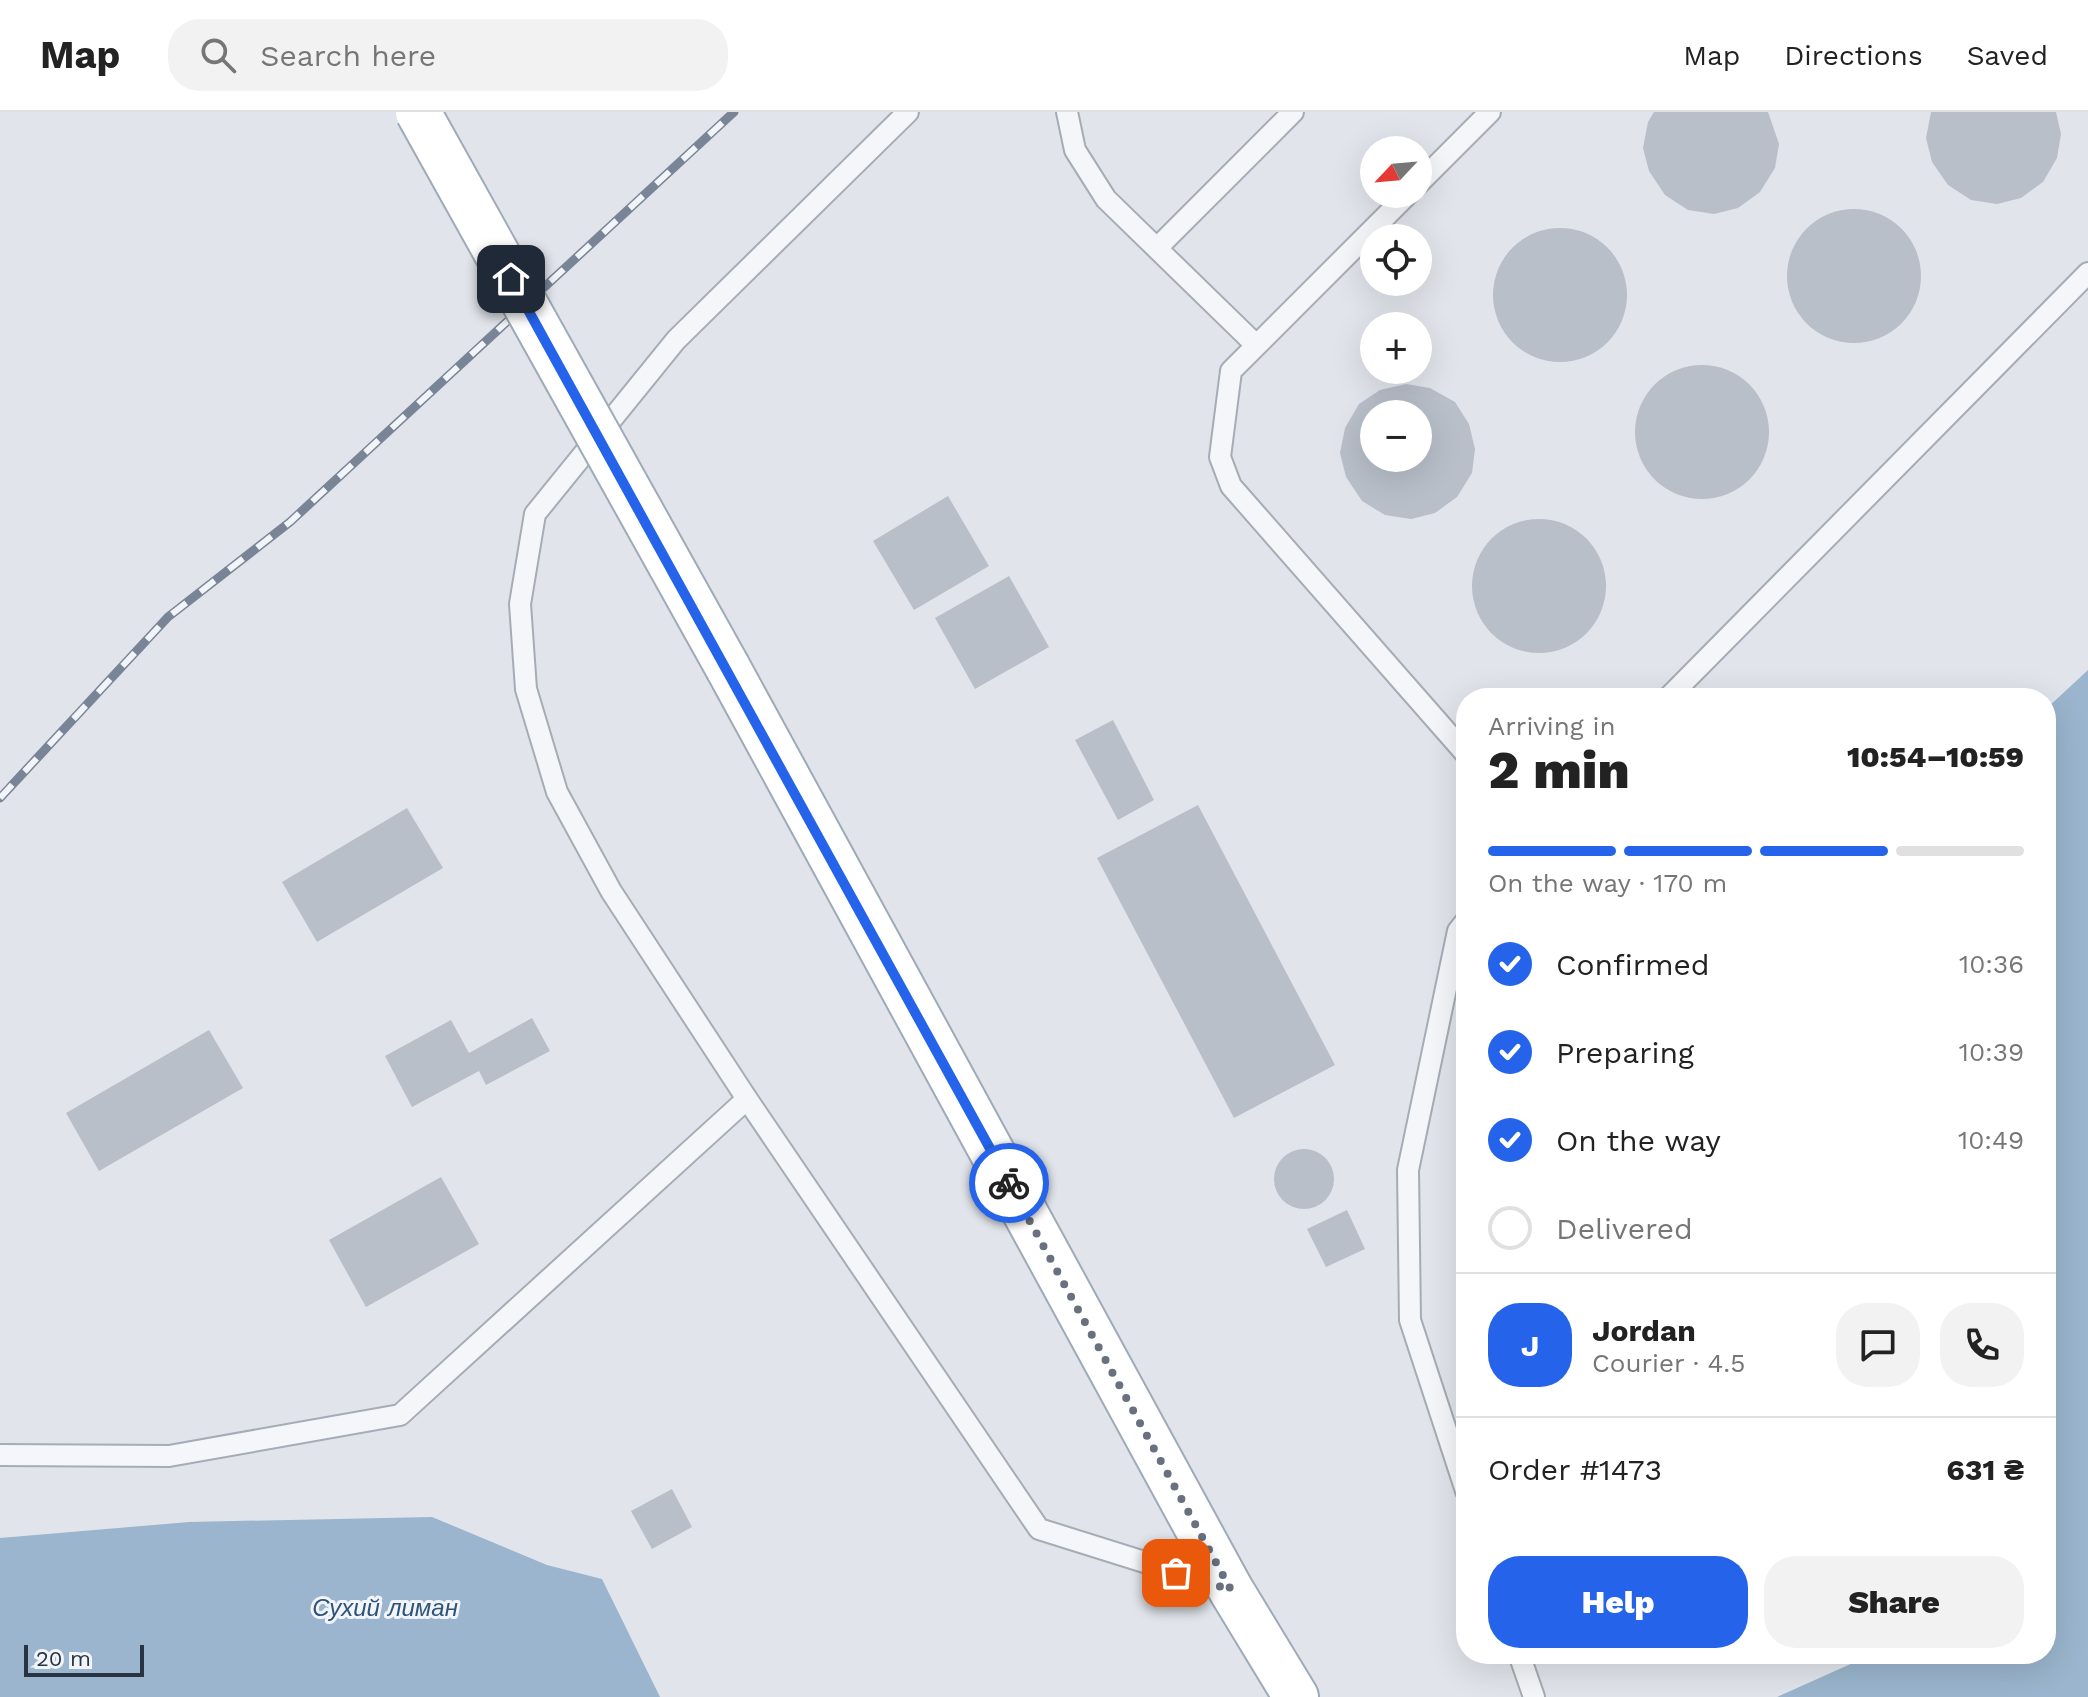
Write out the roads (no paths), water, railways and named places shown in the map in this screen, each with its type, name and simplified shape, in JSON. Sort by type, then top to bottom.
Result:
[{"type":"main road","points":[[418,112],[728,668],[1231,1590],[1296,1697]]},
{"type":"lane","points":[[908,112],[676,340],[535,514],[520,604],[526,689],[557,792],[611,891],[747,1099],[1039,1529],[1231,1590]]},
{"type":"lane","points":[[1067,112],[1075,150],[1097,187],[1256,345]]},
{"type":"lane","points":[[1157,248],[1293,112]]},
{"type":"lane","points":[[1432,170],[1490,112]]},
{"type":"lane","points":[[1394,208],[1231,371],[1220,457],[1231,486],[1456,743]]},
{"type":"lane","points":[[1678,688],[2088,273]]},
{"type":"lane","points":[[1456,941],[1408,1170],[1410,1320],[1456,1460]]},
{"type":"lane","points":[[0,1455],[169,1456],[400,1415],[747,1099]]},
{"type":"lane","points":[[1522,1664],[1534,1697]]},
{"type":"water","points":[[2088,670],[2088,1697],[1777,1697],[1851,1664],[2056,1664],[2056,700]]},
{"type":"water","name":"Сухий лиман","points":[[432,1517],[547,1565],[602,1579],[660,1697],[0,1697],[0,1538],[189,1522]]},
{"type":"railway","points":[[0,798],[168,617],[290,522],[734,112]]}]
